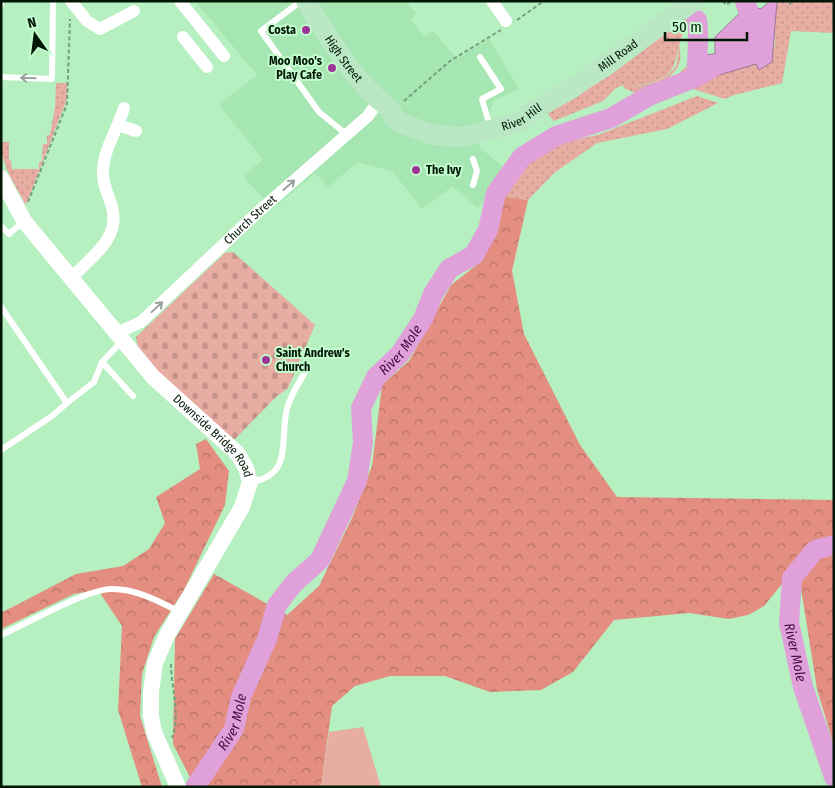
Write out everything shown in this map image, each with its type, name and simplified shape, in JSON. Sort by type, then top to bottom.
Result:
[{"type":"main road","name":"High Street","points":[[306,1],[348,66],[389,105]]},
{"type":"main road","name":"Mill Road","points":[[539,107],[570,89],[691,2]]},
{"type":"main road","name":"River Hill","points":[[389,105],[417,118],[436,124],[458,125],[488,120],[539,107]]},
{"type":"main road","name":"River Hill","points":[[389,105],[394,118],[417,130],[466,141],[521,121],[539,107]]},
{"type":"street","points":[[180,1],[224,56]]},
{"type":"street","points":[[492,1],[507,25]]},
{"type":"street","points":[[70,6],[87,21],[100,29],[134,11]]},
{"type":"street","points":[[183,38],[207,68]]},
{"type":"street","points":[[196,55],[213,42]]},
{"type":"street","name":"Church Street","points":[[120,337],[141,322],[258,212],[346,134],[368,116],[389,105]]},
{"type":"street","points":[[70,278],[102,247],[114,230],[113,212],[103,182],[103,167],[124,108]]},
{"type":"street","points":[[118,125],[136,131]]},
{"type":"street","name":"Downside Bridge Road","points":[[1,178],[22,217],[70,278],[153,377],[230,445],[246,468],[250,482],[242,507],[180,612],[158,654],[152,681],[151,716],[162,750],[178,787]]},
{"type":"lane","points":[[1,77],[52,79],[53,1]]},
{"type":"lane","points":[[301,1],[260,31],[319,112],[346,134]]},
{"type":"lane","points":[[480,57],[501,88],[482,99],[488,120]]},
{"type":"lane","points":[[473,159],[477,171],[473,186]]},
{"type":"lane","points":[[1,226],[9,234],[22,217]]},
{"type":"lane","points":[[1,307],[67,403]]},
{"type":"lane","points":[[1,450],[52,416],[94,382],[102,362],[120,337]]},
{"type":"lane","points":[[102,362],[133,396]]},
{"type":"lane","points":[[250,482],[270,477],[279,469],[287,408],[308,368]]},
{"type":"lane","points":[[1,635],[91,594],[112,589],[140,594],[180,612]]},
{"type":"path","points":[[389,105],[450,62],[544,1]]},
{"type":"path","points":[[723,1],[726,5],[732,1]]},
{"type":"path","points":[[789,1],[792,5]]},
{"type":"path","points":[[22,217],[67,104],[71,27],[70,6]]},
{"type":"path","points":[[162,750],[171,742],[176,729],[170,660]]},
{"type":"shaded area","points":[[195,1],[406,1],[416,13],[411,20],[425,37],[433,31],[457,59],[489,39],[519,89],[493,101],[479,147],[507,170],[478,208],[453,186],[422,209],[392,171],[358,162],[328,187],[315,173],[272,209],[243,176],[263,160],[219,104],[257,75]]},
{"type":"shaded area","points":[[770,1],[777,2],[772,62],[759,70],[756,64],[696,82],[689,56],[715,54],[715,37],[744,9],[750,6],[761,9]]},
{"type":"green space","points":[[778,1],[834,1],[834,33],[791,31],[782,83],[725,99],[693,89],[696,82],[756,63],[759,70],[775,45],[774,23]]},
{"type":"green space","points":[[691,15],[695,20],[686,28],[681,37],[675,64],[663,78],[636,86],[623,85],[616,88],[603,101],[554,121],[547,113],[609,76]]},
{"type":"green space","points":[[679,41],[680,62],[677,69],[660,86],[655,95],[649,99],[624,88],[623,85],[645,85],[667,76],[676,65]]},
{"type":"green space","points":[[695,59],[696,80],[673,92],[670,90],[676,76]]},
{"type":"green space","points":[[56,83],[67,83],[67,99],[26,205],[6,167],[1,142],[9,142],[9,160],[11,161],[12,169],[39,169],[39,162],[42,161],[43,144],[47,144],[47,135],[50,135],[55,107]]},
{"type":"green space","points":[[697,96],[718,103],[667,129],[597,143],[554,173],[528,200],[505,197],[512,181],[534,159],[558,143],[598,135]]},
{"type":"green space","points":[[505,197],[528,200],[512,271],[524,334],[580,445],[617,497],[834,500],[834,746],[817,689],[800,582],[786,579],[764,606],[748,615],[729,619],[689,613],[614,620],[573,672],[541,690],[490,692],[445,676],[390,676],[355,686],[332,706],[321,787],[195,787],[173,744],[175,639],[214,574],[287,615],[319,586],[352,518],[372,466],[382,385],[409,361],[451,285],[483,260]]},
{"type":"green space","points":[[233,252],[315,325],[288,388],[276,397],[234,440],[157,371],[138,348],[136,337],[225,253]]},
{"type":"green space","points":[[206,439],[229,471],[225,505],[184,590],[154,637],[142,674],[140,716],[162,787],[142,787],[118,710],[122,626],[98,590],[74,594],[1,629],[1,613],[76,574],[123,566],[149,549],[165,523],[156,497],[200,469],[196,444]]},
{"type":"green space","points":[[363,727],[381,787],[321,787],[329,732]]},
{"type":"waterway","name":"River Mole","points":[[745,1],[749,14],[750,34]]},
{"type":"waterway","points":[[697,20],[697,76]]},
{"type":"waterway","name":"River Mole","points":[[195,787],[234,729],[241,697],[267,639],[277,605],[294,583],[320,560],[357,481],[363,442],[361,408],[376,377],[400,354],[423,319],[433,294],[449,269],[474,255],[488,230],[496,193],[522,157],[556,136],[611,118],[649,96],[694,78],[718,64]]},
{"type":"waterway","name":"River Mole","points":[[834,545],[815,550],[792,578],[789,623],[803,687],[834,777]]},
{"type":"place","name":"Costa","points":[[306,30]]},
{"type":"place","name":"Moo Moo's Play Cafe","points":[[332,68]]},
{"type":"place","name":"The Ivy","points":[[416,170]]},
{"type":"place","name":"Saint Andrew's Church","points":[[266,360]]}]
